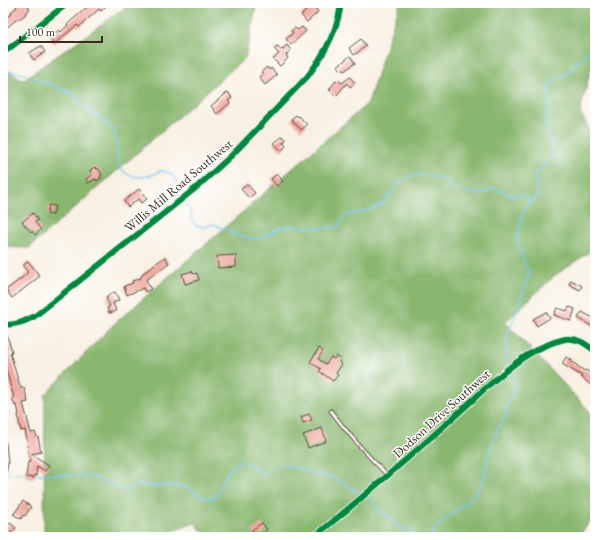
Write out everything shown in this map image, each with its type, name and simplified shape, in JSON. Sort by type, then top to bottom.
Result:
[{"type":"street","points":[[3,53],[68,3]]},
{"type":"street","name":"Willis Mill Road Southwest","points":[[3,325],[23,322],[35,316],[197,187],[232,155],[316,65],[324,53],[334,31],[341,3]]},
{"type":"street","name":"Dodson Drive Southwest","points":[[314,537],[388,476],[500,376],[527,355],[545,346],[567,339],[582,341],[595,351]]},
{"type":"street","points":[[3,444],[5,463],[3,475]]},
{"type":"lane","points":[[332,410],[354,439],[388,476]]},
{"type":"green space","points":[[132,3],[257,3],[245,58],[29,248],[3,247],[3,68],[23,80]]},
{"type":"green space","points":[[400,3],[595,3],[595,51],[580,112],[595,141],[595,248],[554,276],[505,322],[595,417],[595,515],[578,537],[207,537],[195,523],[156,537],[44,537],[45,395],[113,325],[368,103]]},
{"type":"building","points":[[18,3],[33,3],[28,7],[30,9],[25,13],[26,14],[18,20],[17,19],[3,31],[3,21],[17,7],[16,5]]},
{"type":"building","points":[[92,3],[103,3],[105,7],[101,11],[99,9],[79,27],[77,25],[54,44],[49,38],[59,30],[61,32],[71,21]]},
{"type":"building","points":[[313,5],[318,12],[307,22],[301,15]]},
{"type":"building","points":[[302,27],[306,31],[291,45],[286,39],[293,33],[291,31],[295,28],[298,30]]},
{"type":"building","points":[[361,39],[366,46],[354,55],[349,48]]},
{"type":"building","points":[[287,45],[291,50],[286,55],[288,58],[280,66],[273,59],[279,54],[274,49],[277,46],[282,50]]},
{"type":"building","points":[[41,46],[45,52],[34,60],[29,53]]},
{"type":"building","points":[[350,56],[355,63],[344,71],[343,69],[341,71],[338,66]]},
{"type":"building","points":[[267,67],[269,70],[271,68],[277,75],[265,85],[259,77],[263,74],[261,72]]},
{"type":"building","points":[[350,77],[355,83],[350,87],[347,83],[336,96],[329,90],[336,81],[338,80],[342,83]]},
{"type":"building","points":[[228,92],[232,98],[228,101],[230,103],[217,114],[211,106]]},
{"type":"building","points":[[296,115],[298,117],[299,116],[307,125],[301,130],[291,119]]},
{"type":"building","points":[[283,136],[286,140],[283,143],[286,146],[281,151],[274,143]]},
{"type":"building","points":[[95,167],[97,169],[98,168],[102,175],[100,176],[101,178],[97,181],[96,179],[88,183],[86,179],[92,175],[90,170]]},
{"type":"building","points":[[277,174],[283,181],[277,186],[271,179]]},
{"type":"building","points":[[247,184],[255,193],[249,198],[241,189]]},
{"type":"building","points":[[139,189],[147,199],[141,203],[138,199],[128,207],[124,201]]},
{"type":"building","points":[[49,205],[55,206],[53,215],[47,214]]},
{"type":"building","points":[[33,213],[38,220],[35,222],[41,230],[35,235],[22,222]]},
{"type":"building","points":[[236,255],[236,267],[218,268],[217,256]]},
{"type":"building","points":[[165,257],[169,263],[146,280],[151,289],[145,292],[143,288],[127,295],[124,286],[141,278],[144,274],[143,273]]},
{"type":"building","points":[[28,261],[40,276],[12,298],[6,290],[28,272],[23,266]]},
{"type":"building","points":[[192,271],[193,274],[197,273],[199,280],[185,284],[182,274]]},
{"type":"building","points":[[571,280],[582,286],[580,290],[569,284]]},
{"type":"building","points":[[115,292],[119,300],[113,303],[116,311],[109,313],[107,308],[110,306],[106,298],[108,295]]},
{"type":"building","points":[[569,307],[575,309],[571,321],[554,315],[557,308],[567,311]]},
{"type":"building","points":[[546,312],[550,318],[537,326],[533,319]]},
{"type":"building","points":[[582,312],[595,319],[595,328],[578,318]]},
{"type":"building","points":[[7,335],[12,352],[10,353],[19,383],[21,388],[24,388],[28,402],[23,403],[31,433],[35,432],[38,437],[41,452],[31,454],[49,465],[45,471],[37,466],[36,476],[34,475],[34,478],[26,477],[28,462],[30,462],[28,445],[25,430],[21,431],[20,428],[17,405],[15,406],[12,398],[14,398],[3,359],[3,337]]},
{"type":"building","points":[[319,348],[323,351],[318,359],[326,364],[331,357],[334,359],[336,356],[341,359],[339,362],[342,364],[336,373],[338,375],[333,381],[319,371],[321,369],[310,362]]},
{"type":"building","points":[[566,357],[572,360],[571,362],[594,376],[595,386],[592,384],[591,385],[581,377],[582,376],[562,364]]},
{"type":"building","points":[[309,414],[312,420],[303,423],[301,417]]},
{"type":"building","points":[[322,428],[326,441],[308,448],[303,435]]},
{"type":"building","points":[[23,501],[31,507],[21,519],[13,514]]},
{"type":"building","points":[[10,523],[16,528],[7,537],[3,537],[3,530]]},
{"type":"building","points":[[262,523],[267,530],[257,537],[252,530]]},
{"type":"waterway","points":[[508,366],[506,362],[509,331],[529,274],[518,244],[517,236],[523,212],[530,201],[537,198],[534,174],[549,162],[553,153],[552,143],[546,129],[550,104],[548,92],[549,87],[553,82],[566,75],[579,60],[591,50],[594,39],[590,19],[591,3]]},
{"type":"waterway","points":[[3,70],[27,75],[61,88],[72,94],[92,113],[108,125],[115,133],[118,162],[123,171],[136,177],[151,175],[160,171],[168,172],[174,177],[178,184],[177,192],[187,205],[191,212],[192,220],[197,226],[205,227],[213,224],[235,234],[251,239],[259,239],[281,227],[338,227],[350,214],[368,210],[383,203],[399,183],[416,175],[432,176],[441,179],[453,188],[472,193],[486,192],[493,188],[510,195],[523,195],[530,201]]},
{"type":"waterway","points":[[433,537],[433,531],[474,495],[483,481],[487,457],[498,426],[504,420],[509,400],[515,392],[513,375],[510,370]]},
{"type":"waterway","points":[[35,474],[73,475],[97,478],[112,484],[119,489],[127,490],[142,484],[150,486],[183,486],[191,489],[197,495],[213,498],[219,493],[228,471],[234,465],[242,461],[263,473],[278,466],[286,466],[295,467],[318,475],[333,477],[359,492]]},
{"type":"waterway","points":[[5,473],[27,473]]},
{"type":"waterway","points":[[371,497],[376,507],[382,513],[389,517],[402,529],[410,529],[415,537]]},
{"type":"cycle path","points":[[3,53],[68,3]]},
{"type":"cycle path","points":[[3,325],[20,323],[35,316],[197,187],[232,155],[313,69],[333,33],[337,23],[341,3]]},
{"type":"cycle path","points":[[314,537],[385,478],[489,385],[529,354],[540,348],[565,339],[577,340],[595,351]]}]
